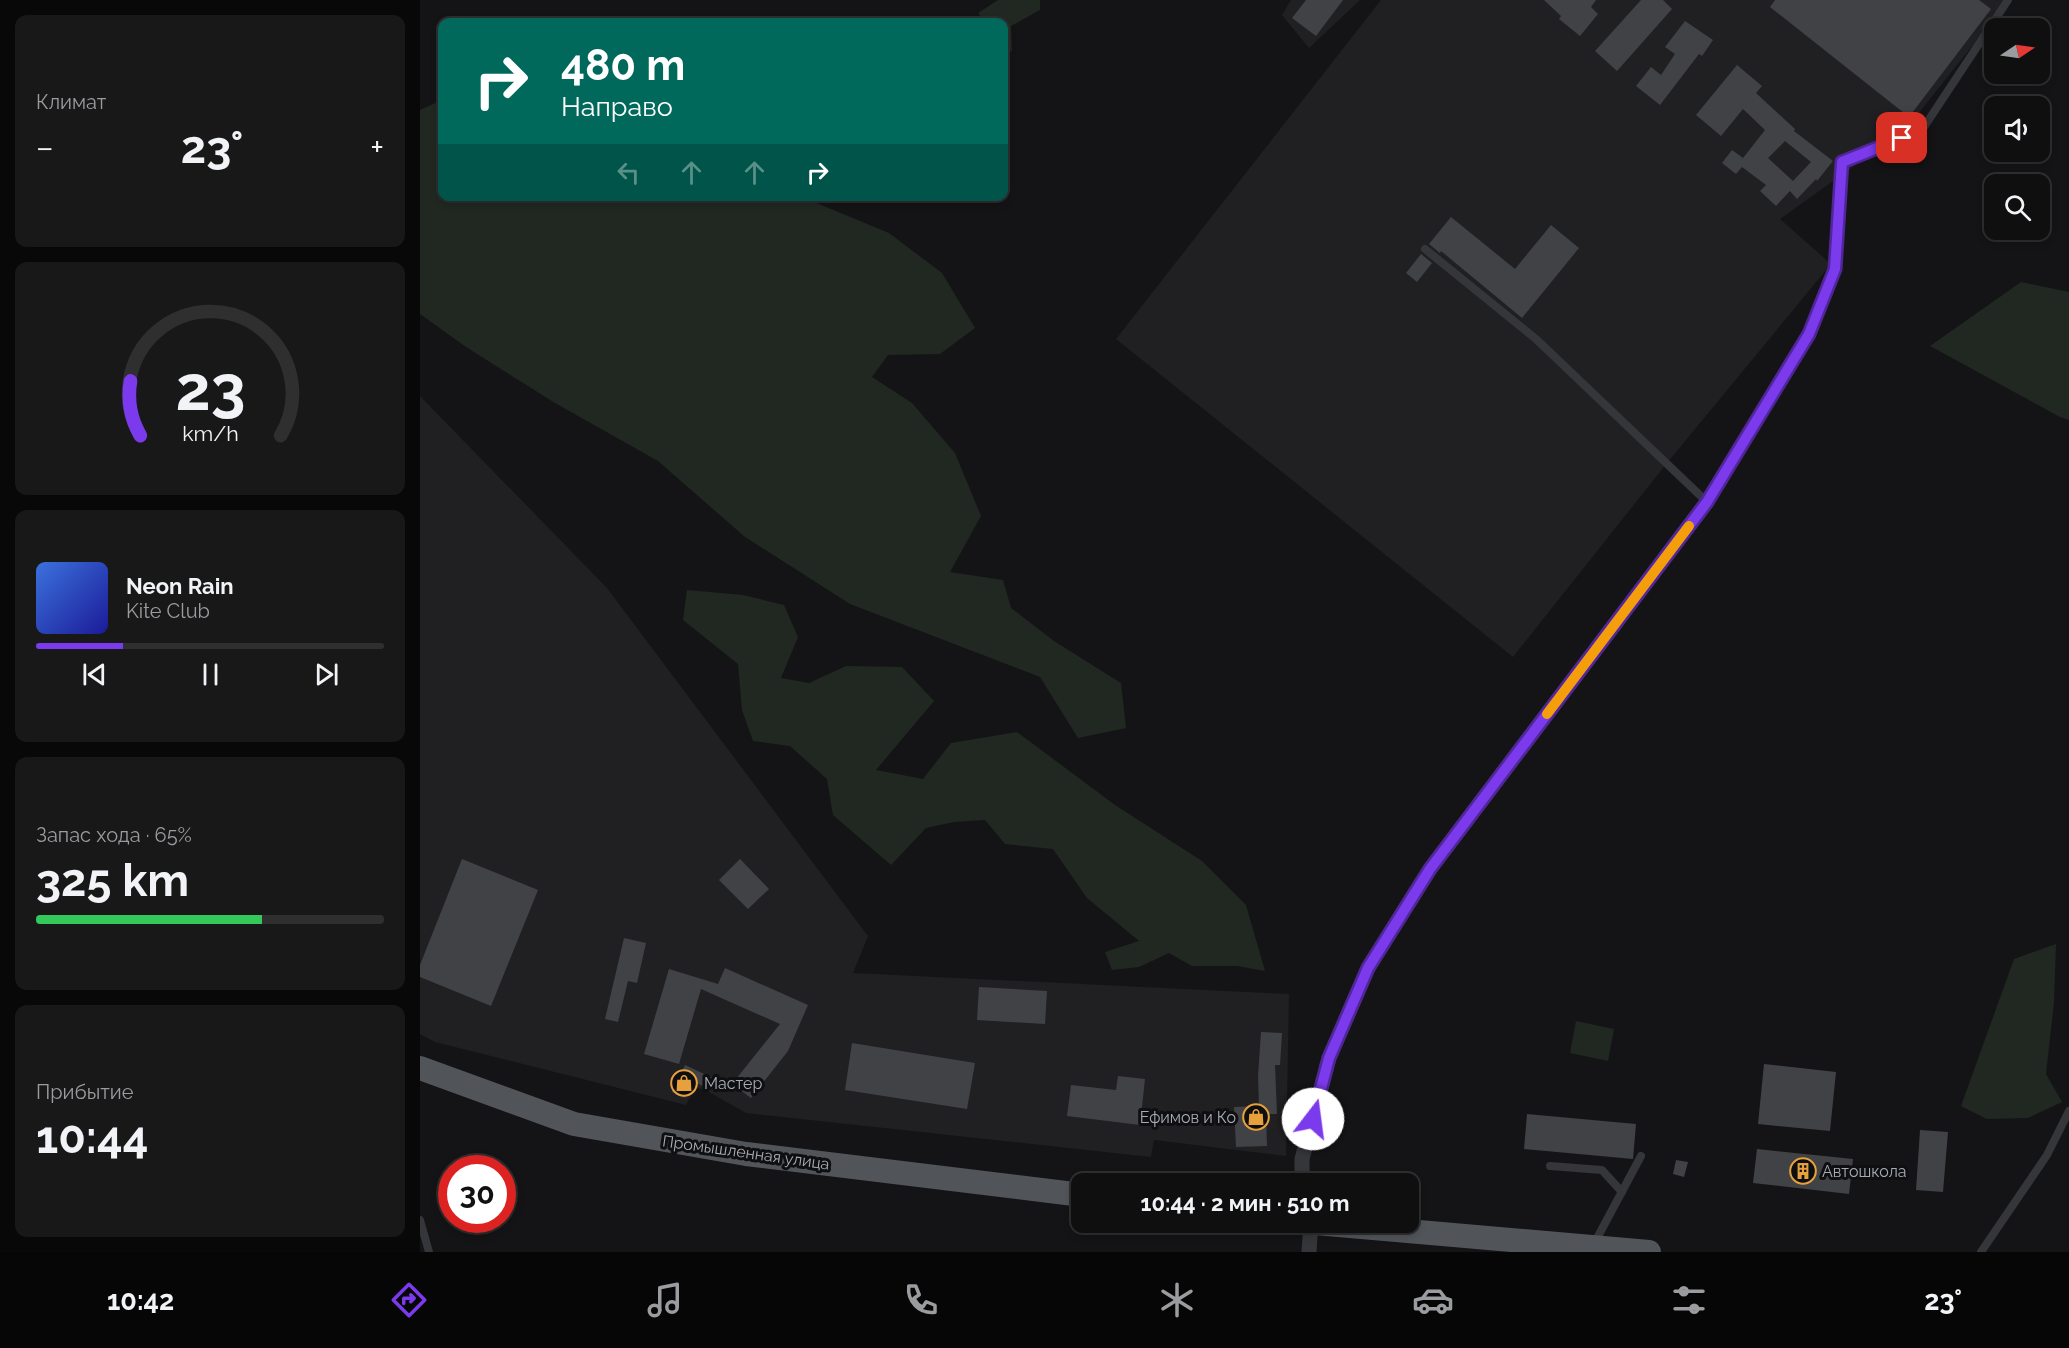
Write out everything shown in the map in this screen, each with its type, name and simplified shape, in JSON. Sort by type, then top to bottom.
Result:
[{"type":"main road","name":"Промышленная улица","points":[[420,1068],[574,1124],[746,1154],[1071,1194]]},
{"type":"main road","points":[[1419,1232],[1648,1252]]},
{"type":"street","points":[[1302,1173],[1302,1159],[1329,1058],[1368,968],[1430,869],[1707,502]]},
{"type":"street","points":[[1309,1233],[1309,1252]]},
{"type":"lane","points":[[1425,249],[1536,339],[1707,502],[1809,334],[1835,269],[1842,162],[1922,130],[2008,0]]},
{"type":"lane","points":[[1981,1252],[2047,1155],[2069,1112]]},
{"type":"lane","points":[[1593,1246],[1641,1156]]},
{"type":"lane","points":[[1550,1166],[1602,1170],[1622,1192]]},
{"type":"lane","points":[[420,1220],[429,1252]]},
{"type":"shaded area","points":[[998,0],[1040,0],[1040,10],[1011,26],[1012,51],[1008,52],[1008,18],[982,18],[978,13]]},
{"type":"shaded area","points":[[1291,0],[1360,0],[1309,48],[1282,15]]},
{"type":"shaded area","points":[[1381,0],[2009,0],[1995,18],[1984,18],[1984,31],[1906,129],[1780,219],[1831,264],[1667,463],[1513,657],[1116,339]]},
{"type":"shaded area","points":[[438,102],[438,201],[812,201],[889,233],[942,273],[975,328],[940,354],[888,355],[872,377],[912,403],[955,453],[981,516],[950,572],[1003,580],[1011,608],[1054,641],[1121,683],[1126,728],[1078,738],[1040,677],[850,604],[745,537],[658,461],[555,403],[466,347],[420,314],[420,110]]},
{"type":"shaded area","points":[[2021,282],[2069,292],[2069,420],[1930,346]]},
{"type":"shaded area","points":[[420,396],[607,588],[868,936],[853,973],[1289,994],[1286,1156],[1154,1140],[1151,1157],[746,1113],[707,1091],[695,1087],[686,1105],[435,1042],[420,1034]]},
{"type":"shaded area","points":[[687,590],[743,595],[784,605],[798,637],[781,678],[809,683],[846,666],[902,667],[934,701],[876,770],[923,779],[951,743],[1017,732],[1115,805],[1202,861],[1246,905],[1265,971],[1237,966],[1192,966],[1169,953],[1139,967],[1112,970],[1105,952],[1139,941],[1087,898],[1053,849],[1005,844],[985,820],[954,822],[926,828],[891,865],[833,815],[827,779],[790,746],[753,741],[742,710],[738,664],[683,620]]},
{"type":"shaded area","points":[[2056,944],[2054,1002],[2046,1074],[2062,1102],[2028,1118],[1987,1119],[1961,1106],[2014,959]]},
{"type":"shaded area","points":[[1576,1021],[1614,1029],[1608,1061],[1570,1053]]},
{"type":"building","points":[[1306,0],[1343,0],[1316,36],[1292,18]]},
{"type":"building","points":[[1544,0],[1596,0],[1591,7],[1598,14],[1580,36],[1559,19],[1561,16]]},
{"type":"building","points":[[1641,0],[1663,0],[1672,9],[1617,71],[1595,51]]},
{"type":"building","points":[[1775,0],[1979,0],[1991,9],[1909,117],[1770,7]]},
{"type":"building","points":[[1685,21],[1713,40],[1702,56],[1699,54],[1660,105],[1636,86],[1651,67],[1661,75],[1675,54],[1665,47]]},
{"type":"building","points":[[1737,65],[1762,86],[1756,93],[1795,129],[1794,131],[1833,161],[1817,181],[1816,179],[1797,199],[1790,191],[1776,206],[1760,191],[1766,185],[1742,167],[1736,174],[1722,163],[1732,150],[1743,158],[1765,130],[1743,109],[1721,136],[1696,115]],"holes":[[[1785,141],[1811,162],[1793,181],[1768,158]]]},
{"type":"building","points":[[1451,217],[1515,269],[1551,225],[1579,248],[1522,318],[1441,251],[1440,253],[1429,244]]},
{"type":"building","points":[[1421,254],[1432,263],[1417,282],[1406,273]]},
{"type":"building","points":[[462,859],[538,890],[491,1006],[420,977],[420,965]]},
{"type":"building","points":[[740,859],[769,889],[748,909],[719,880]]},
{"type":"building","points":[[624,938],[646,943],[637,983],[628,981],[618,1022],[605,1019]]},
{"type":"building","points":[[725,968],[808,1005],[788,1051],[751,1098],[732,1084],[780,1024],[701,989],[679,1064],[644,1054],[669,969],[718,984]]},
{"type":"building","points":[[979,987],[1047,991],[1045,1024],[977,1020]]},
{"type":"building","points":[[1261,1032],[1282,1033],[1280,1065],[1275,1065],[1277,1114],[1266,1114],[1267,1146],[1236,1147],[1234,1107],[1259,1106],[1258,1076]]},
{"type":"building","points":[[852,1043],[975,1063],[967,1109],[845,1090]]},
{"type":"building","points":[[1764,1064],[1836,1072],[1830,1131],[1758,1124]]},
{"type":"building","name":"Мастер","points":[[685,1065],[719,1081],[714,1091],[692,1081],[685,1098],[672,1092]]},
{"type":"building","points":[[1118,1076],[1145,1079],[1140,1125],[1067,1116],[1071,1085],[1116,1090]]},
{"type":"building","points":[[1527,1114],[1636,1124],[1633,1159],[1524,1149]]},
{"type":"building","points":[[1920,1130],[1948,1132],[1943,1192],[1916,1190]]},
{"type":"building","name":"Автошкола","points":[[1757,1149],[1853,1159],[1849,1194],[1753,1183]]},
{"type":"building","points":[[1676,1160],[1688,1162],[1684,1177],[1673,1174]]},
{"type":"slow traffic","points":[[1547,714],[1689,526]]},
{"type":"place","name":"Мастер","points":[[684,1083]]},
{"type":"place","name":"Ефимов и Ко","points":[[1256,1117]]},
{"type":"place","name":"Автошкола","points":[[1803,1171]]},
{"type":"route","points":[[1313,1119],[1329,1058],[1368,968],[1430,869],[1707,502],[1809,334],[1835,269],[1842,162],[1902,138]]}]
